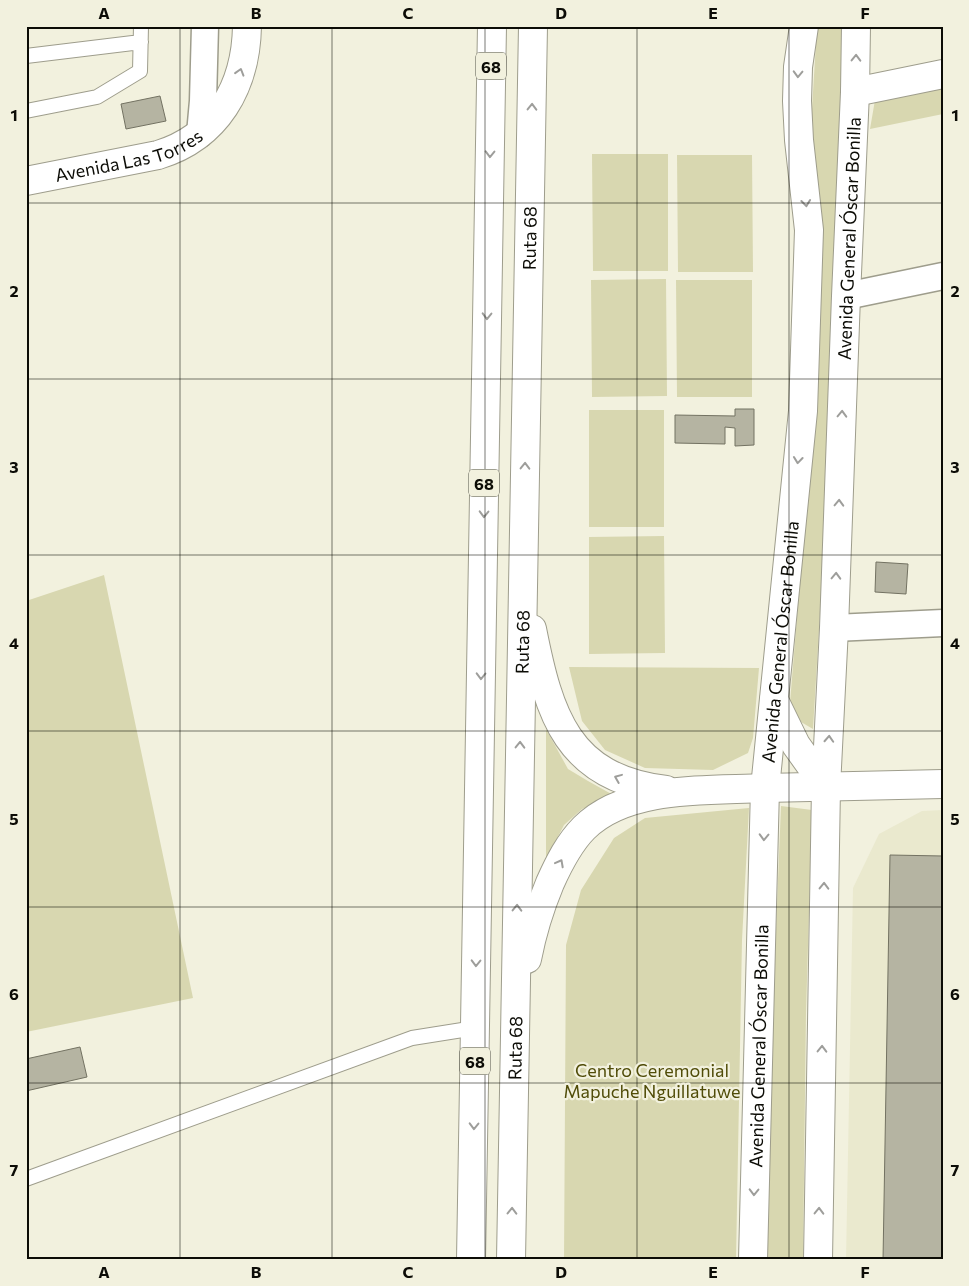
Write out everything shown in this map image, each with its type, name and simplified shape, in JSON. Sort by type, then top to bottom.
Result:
[{"type":"main road","name":"Avenida Las Torres","points":[[26,182],[158,155],[184,145],[200,134],[221,113],[229,99],[241,69],[247,26]]},
{"type":"main road","points":[[475,26],[491,105]]},
{"type":"main road","name":"68","points":[[471,1260],[492,26]]},
{"type":"main road","name":"Ruta 68","points":[[511,1260],[533,26]]},
{"type":"main road","name":"Avenida General Óscar Bonilla","points":[[753,1260],[765,788],[803,411],[809,230],[799,140],[797,101],[798,67],[804,26]]},
{"type":"main road","name":"Avenida General Óscar Bonilla","points":[[818,1260],[826,787],[834,628],[856,26]]},
{"type":"main road","points":[[855,92],[943,74]]},
{"type":"main road","points":[[803,411],[840,463]]},
{"type":"main road","points":[[523,584],[536,650],[548,693],[562,729],[569,740],[587,759],[616,778],[652,788],[682,792]]},
{"type":"main road","points":[[774,700],[796,745],[826,787]]},
{"type":"main road","points":[[514,1027],[530,941],[553,876],[585,826],[610,810],[642,798],[682,792],[943,784]]},
{"type":"street","points":[[200,134],[205,26]]},
{"type":"street","points":[[846,296],[943,276]]},
{"type":"street","points":[[834,628],[943,623]]},
{"type":"lane","points":[[26,112],[97,97],[140,71],[141,26]]},
{"type":"lane","points":[[26,56],[140,42]]},
{"type":"lane","points":[[26,1179],[412,1038],[475,1028]]},
{"type":"shaded area","points":[[943,810],[943,1260],[846,1260],[853,888],[879,834],[922,811]]},
{"type":"green space","points":[[817,26],[843,26],[832,415],[813,729],[789,715],[814,407],[810,142]]},
{"type":"green space","points":[[943,86],[943,114],[870,129],[875,100]]},
{"type":"green space","points":[[592,154],[668,154],[668,271],[593,271]]},
{"type":"green space","points":[[677,155],[752,155],[753,272],[678,272]]},
{"type":"green space","points":[[666,279],[667,396],[592,397],[591,280]]},
{"type":"green space","points":[[676,280],[752,280],[752,397],[677,397]]},
{"type":"green space","points":[[589,410],[664,410],[664,527],[589,527]]},
{"type":"green space","points":[[664,536],[665,653],[589,654],[589,537]]},
{"type":"green space","points":[[104,575],[193,998],[26,1032],[26,601]]},
{"type":"green space","points":[[569,667],[759,668],[753,738],[748,753],[713,770],[645,768],[605,750],[582,721]]},
{"type":"green space","points":[[546,729],[568,769],[615,796],[582,809],[564,825],[546,860]]},
{"type":"green space","points":[[781,806],[812,810],[806,1013],[803,1260],[767,1260],[771,1054]]},
{"type":"green space","name":"Centro Ceremonial Mapuche Nguillatuwe","points":[[749,808],[742,940],[736,1260],[564,1260],[566,945],[581,890],[614,838],[645,818]]},
{"type":"building","points":[[160,96],[166,121],[126,129],[121,104]]},
{"type":"building","points":[[735,409],[754,409],[754,445],[735,446],[735,428],[725,427],[725,444],[675,443],[675,415],[735,416]]},
{"type":"building","points":[[876,562],[908,564],[906,594],[875,592]]},
{"type":"building","points":[[890,855],[943,856],[943,1260],[883,1260]]},
{"type":"building","points":[[80,1047],[87,1077],[26,1091],[26,1059]]}]
